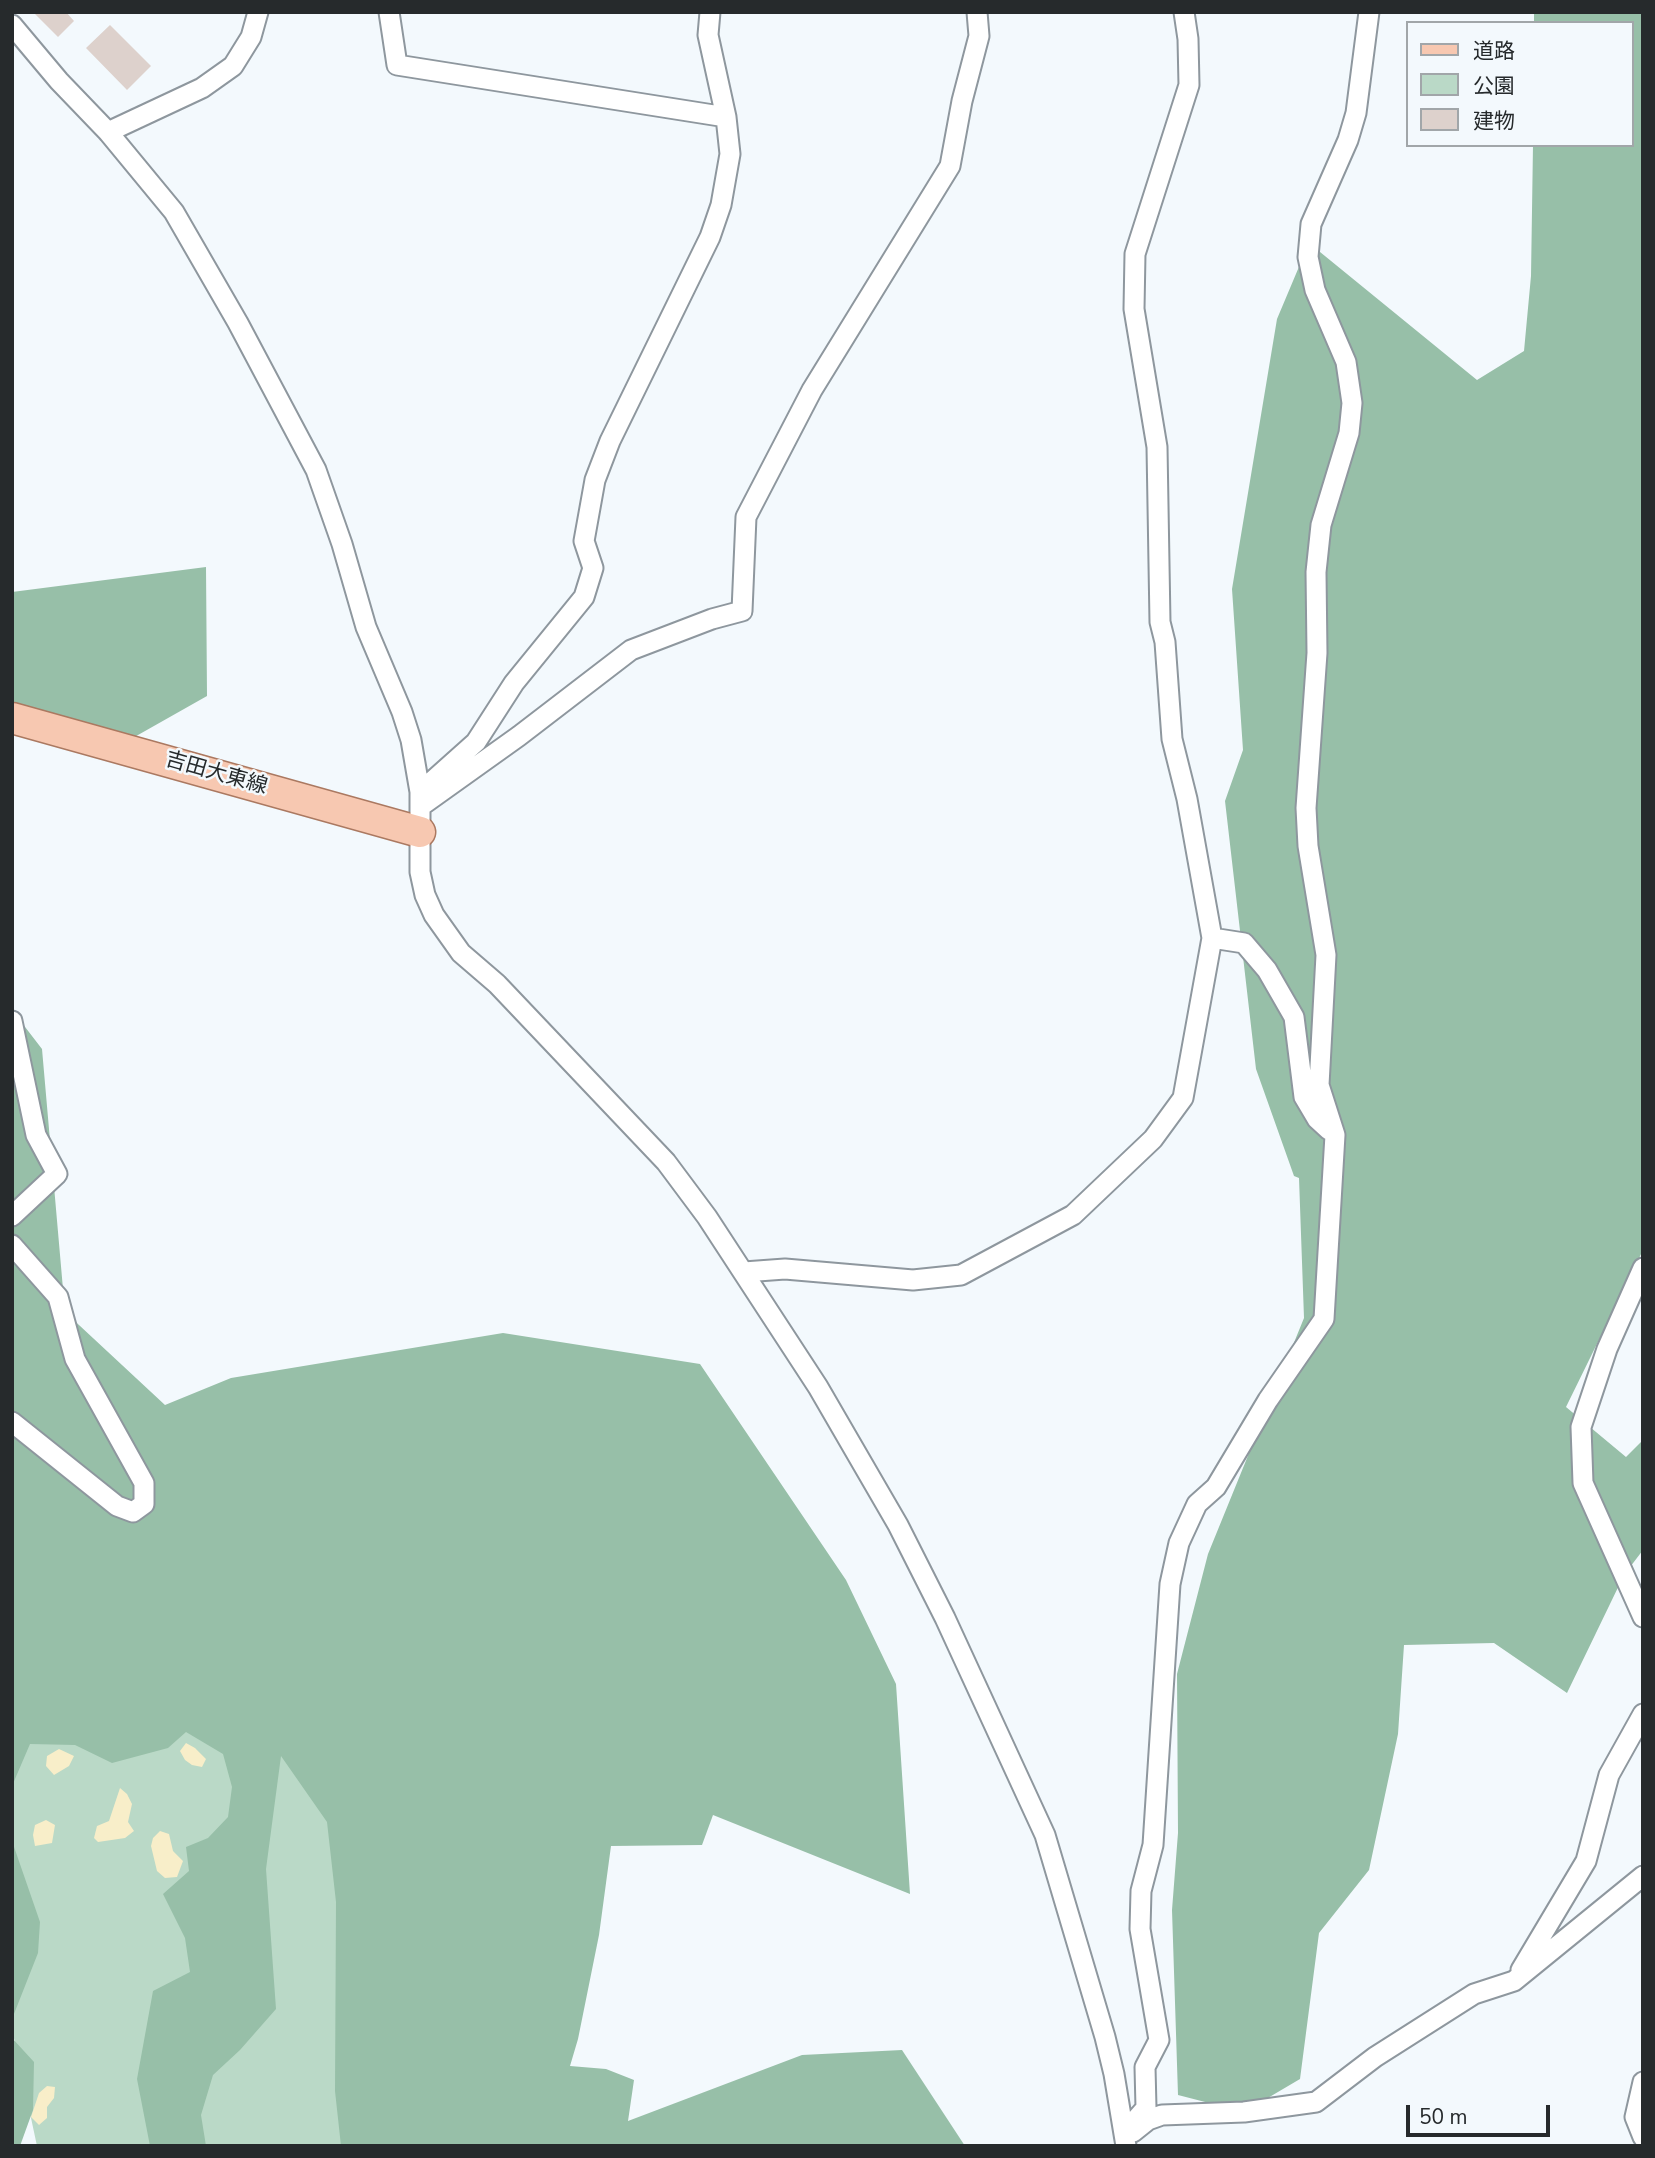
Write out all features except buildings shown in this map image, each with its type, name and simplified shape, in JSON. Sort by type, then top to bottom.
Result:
[{"type":"main road","name":"吉田大東線","points":[[12,718],[420,810]]},
{"type":"street","points":[[108,132],[202,88],[233,66],[251,37],[258,12]]},
{"type":"street","points":[[389,12],[397,65],[726,117]]},
{"type":"street","points":[[420,810],[476,742],[514,683],[584,597],[593,568],[584,541],[595,480],[610,441],[710,237],[721,205],[730,154],[726,117],[709,35],[710,12]]},
{"type":"street","points":[[420,810],[631,650],[712,619],[742,611],[746,517],[812,390],[950,166],[961,101],[979,36],[977,12]]},
{"type":"street","points":[[744,1272],[785,1269],[913,1280],[961,1275],[1073,1215],[1153,1139],[1183,1098],[1212,938],[1187,799],[1172,739],[1165,642],[1160,622],[1157,447],[1134,309],[1135,254],[1189,85],[1188,39],[1184,12]]},
{"type":"street","points":[[1126,2143],[1130,2125],[1146,2108],[1145,2067],[1160,2040],[1140,1929],[1142,1891],[1153,1845],[1167,1625],[1179,1543],[1197,1504],[1216,1487],[1268,1400],[1324,1320],[1335,1135],[1319,1085],[1326,955],[1308,846],[1306,807],[1317,653],[1316,572],[1321,525],[1349,433],[1352,403],[1346,362],[1315,290],[1308,257],[1311,224],[1348,140],[1356,113],[1369,12]]},
{"type":"street","points":[[12,25],[59,81],[108,132],[174,212],[238,323],[316,470],[342,544],[366,627],[402,712],[417,768],[420,872],[425,895],[447,936],[461,953],[497,984],[666,1162],[744,1272],[818,1387],[898,1525],[945,1618],[1045,1835],[1105,2037],[1126,2143]]},
{"type":"street","points":[[1212,938],[1244,943],[1267,970],[1294,1017],[1304,1097],[1318,1119],[1335,1135]]},
{"type":"street","points":[[12,1021],[36,1135],[57,1174],[12,1216]]},
{"type":"street","points":[[12,1245],[58,1297],[75,1359],[144,1483],[144,1504],[133,1512],[117,1506],[12,1422]]},
{"type":"street","points":[[1643,1268],[1607,1349],[1581,1426],[1583,1483],[1643,1617]]},
{"type":"street","points":[[1514,1981],[1586,1861],[1609,1775],[1643,1714]]},
{"type":"street","points":[[1126,2143],[1142,2124],[1162,2115],[1244,2112],[1316,2102],[1375,2057],[1474,1994],[1514,1981],[1643,1876]]},
{"type":"street","points":[[1643,2082],[1635,2117],[1643,2137]]},
{"type":"green space","points":[[1534,12],[1643,12],[1643,1250],[1566,1407],[1626,1457],[1643,1440],[1643,1550],[1624,1575],[1567,1693],[1494,1643],[1404,1645],[1398,1734],[1369,1870],[1319,1933],[1300,2079],[1244,2112],[1178,2095],[1172,1910],[1178,1833],[1177,1674],[1208,1554],[1304,1318],[1299,1178],[1294,1176],[1256,1069],[1225,801],[1243,750],[1232,589],[1277,319],[1309,243],[1477,380],[1524,351],[1531,276],[1533,147],[1634,147],[1634,21],[1534,21]]},
{"type":"green space","points":[[206,567],[207,696],[115,748],[12,714],[12,592]]},
{"type":"green space","points":[[12,1010],[42,1049],[65,1312],[165,1405],[231,1378],[503,1333],[700,1364],[846,1580],[896,1684],[910,1894],[713,1815],[702,1845],[611,1846],[599,1935],[570,2066],[606,2069],[634,2080],[628,2121],[802,2055],[902,2050],[965,2146],[341,2146],[335,2091],[336,1902],[327,1822],[281,1756],[266,1869],[276,2009],[240,2050],[213,2075],[201,2115],[206,2146],[150,2146],[137,2079],[153,1991],[190,1972],[185,1938],[163,1894],[189,1871],[186,1847],[208,1838],[228,1817],[232,1787],[223,1754],[186,1732],[168,1748],[112,1763],[75,1745],[30,1744],[12,1786]]},
{"type":"green space","points":[[133,1701],[340,1747],[381,2146],[37,2146],[12,2029],[12,1751]]},
{"type":"green space","points":[[12,1841],[40,1922],[38,1953],[12,2019]]},
{"type":"green space","points":[[12,2038],[34,2062],[33,2110],[20,2146],[12,2146]]},
{"type":"sand","points":[[186,1743],[206,1759],[202,1767],[185,1760],[180,1751]]},
{"type":"sand","points":[[59,1749],[74,1756],[69,1766],[54,1775],[46,1766],[47,1756]]},
{"type":"sand","points":[[120,1788],[132,1804],[128,1822],[134,1831],[125,1838],[98,1842],[94,1838],[97,1826],[109,1821]]},
{"type":"sand","points":[[46,1820],[55,1825],[52,1843],[35,1846],[35,1825]]},
{"type":"sand","points":[[160,1831],[169,1834],[173,1851],[183,1861],[177,1877],[165,1878],[157,1871],[151,1846],[153,1838]]},
{"type":"sand","points":[[47,2086],[55,2087],[54,2098],[47,2107],[47,2118],[39,2125],[31,2117],[39,2093]]}]
